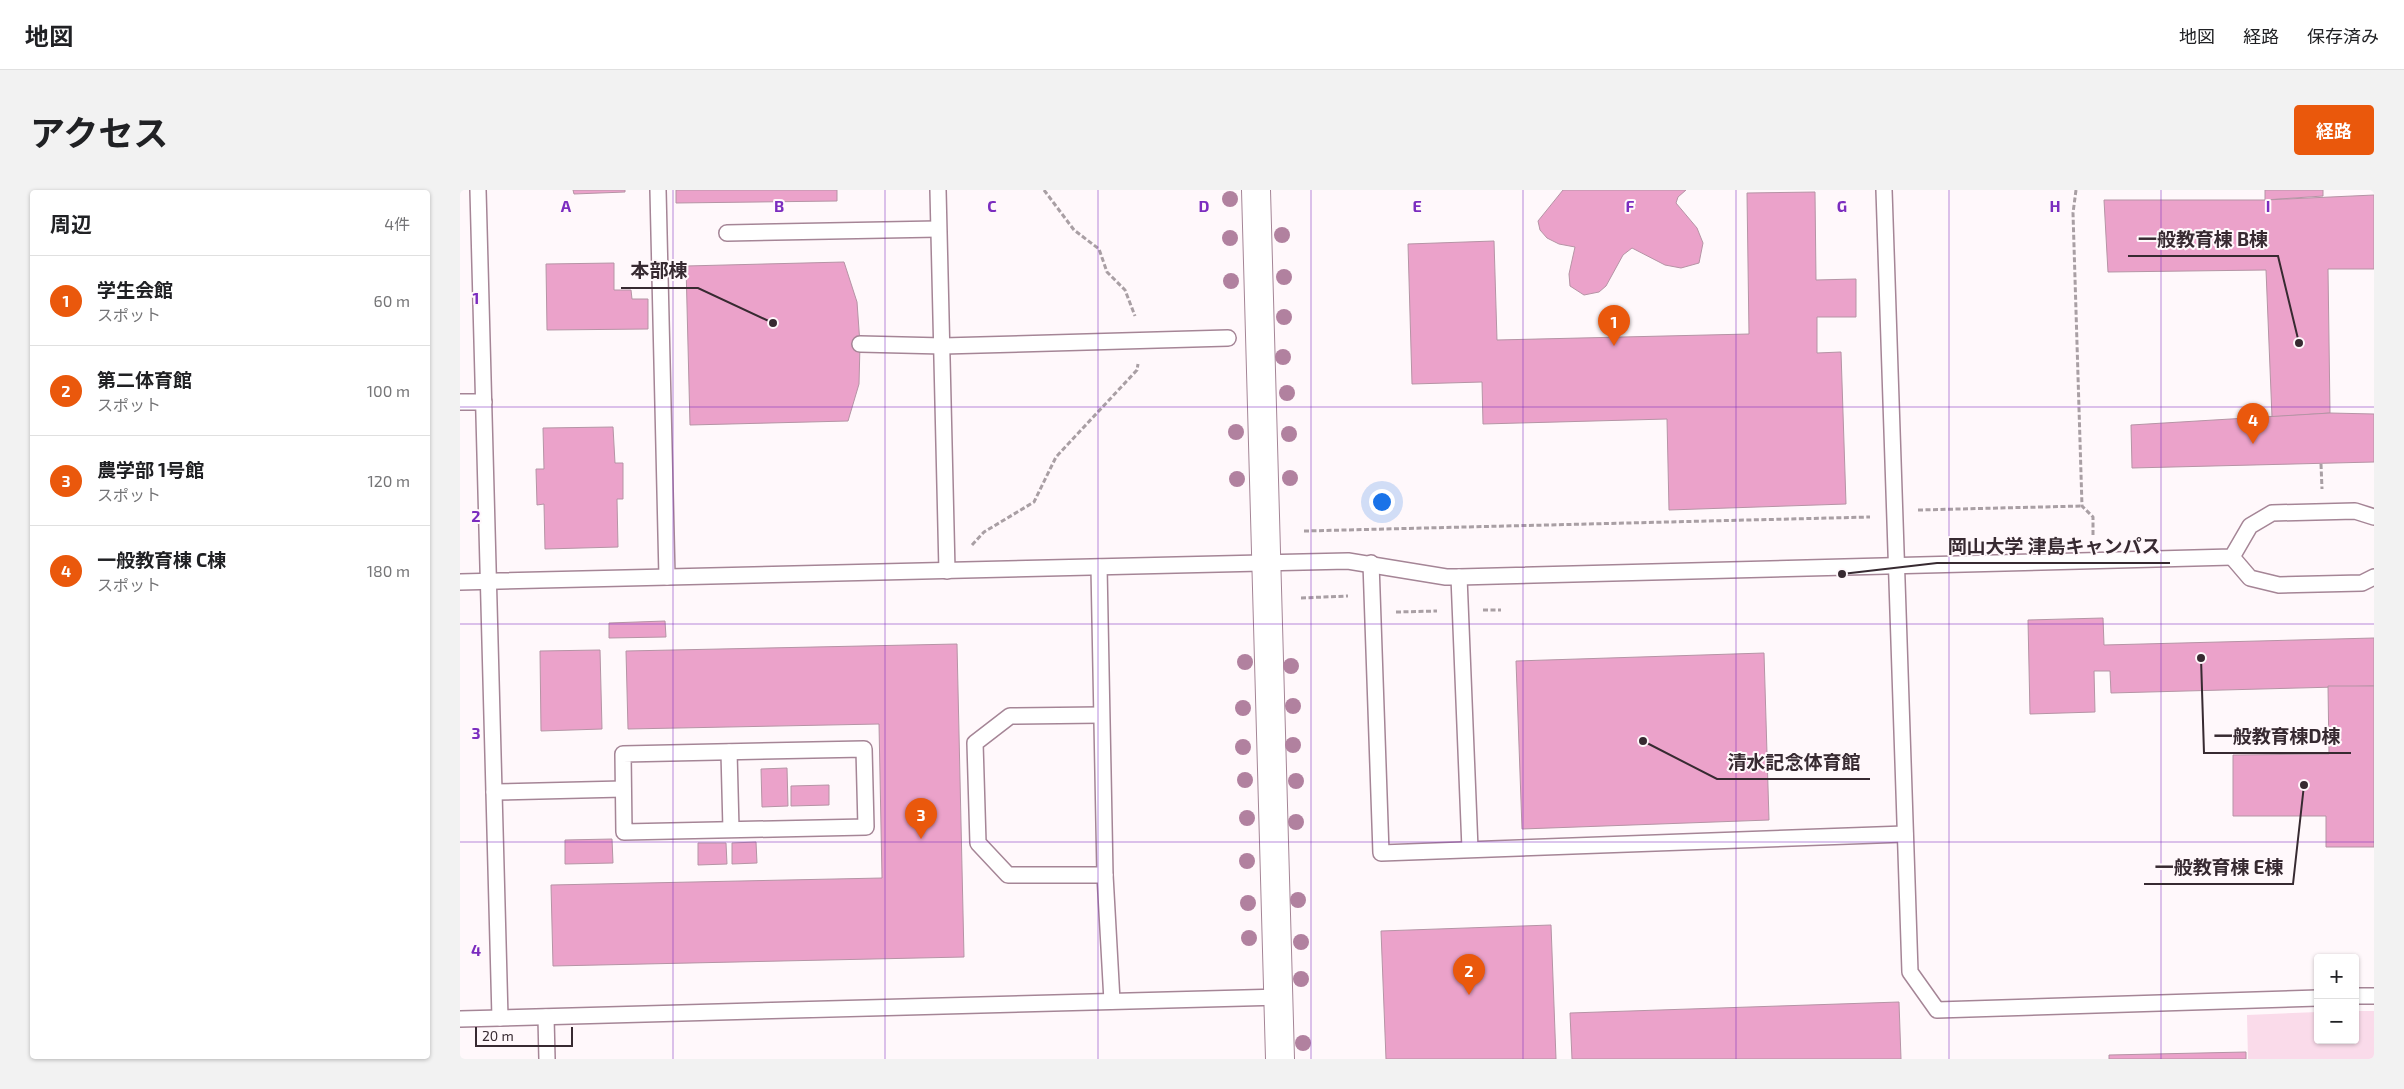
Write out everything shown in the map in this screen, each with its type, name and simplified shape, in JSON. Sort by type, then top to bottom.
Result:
[{"type":"street","points":[[1256,190],[1280,1059]]},
{"type":"lane","points":[[478,190],[500,1018]]},
{"type":"lane","points":[[658,190],[667,577]]},
{"type":"lane","points":[[938,190],[947,571]]},
{"type":"lane","points":[[1884,190],[1910,972],[1937,1010],[2314,998]]},
{"type":"lane","points":[[727,233],[938,229]]},
{"type":"lane","points":[[860,344],[943,346],[1228,338]]},
{"type":"lane","points":[[460,402],[484,402]]},
{"type":"lane","points":[[2232,557],[2250,526],[2272,514],[2355,511],[2374,517]]},
{"type":"lane","points":[[460,582],[1348,561],[1372,563],[1446,577],[1459,577],[2232,557]]},
{"type":"lane","points":[[2232,557],[2250,578],[2279,585],[2362,583],[2374,578]]},
{"type":"lane","points":[[1372,563],[1381,852],[1905,834]]},
{"type":"lane","points":[[1099,567],[1105,875],[1112,1001]]},
{"type":"lane","points":[[1459,577],[1470,849]]},
{"type":"lane","points":[[1101,715],[1010,716],[975,744],[978,843],[1008,875],[1105,875]]},
{"type":"lane","points":[[864,749],[866,827],[624,832],[624,789],[623,754],[864,749]]},
{"type":"lane","points":[[729,752],[731,829]]},
{"type":"lane","points":[[494,792],[624,789]]},
{"type":"lane","points":[[2359,996],[2374,996]]},
{"type":"lane","points":[[460,1019],[1277,997]]},
{"type":"lane","points":[[546,1017],[547,1059]]},
{"type":"path","points":[[947,571],[984,532],[1034,502],[1056,457],[1137,370],[1140,341],[1139,327],[1125,290],[1107,272],[1099,249],[1074,230],[1044,190]]},
{"type":"path","points":[[2076,190],[2073,213],[2082,506],[2093,517],[2094,560]]},
{"type":"path","points":[[1304,531],[1865,518],[1895,510],[2082,506]]},
{"type":"path","points":[[1301,598],[1351,596],[1373,613],[1501,610]]},
{"type":"shaded area","points":[[2359,1011],[2374,1011],[2374,1059],[2248,1059],[2247,1015],[2314,1012],[2314,1044],[2359,1044]]},
{"type":"building","points":[[573,190],[625,190],[625,192],[574,194]]},
{"type":"building","points":[[676,190],[837,190],[837,201],[676,203]]},
{"type":"building","points":[[1563,190],[1686,190],[1678,197],[1676,203],[1697,228],[1703,243],[1699,263],[1681,268],[1665,265],[1632,248],[1623,255],[1606,286],[1599,292],[1584,295],[1570,286],[1569,274],[1575,247],[1559,244],[1547,238],[1540,230],[1538,221]]},
{"type":"building","points":[[2265,190],[2323,190],[2323,196],[2265,200]]},
{"type":"building","points":[[1815,192],[1816,280],[1856,279],[1856,317],[1817,317],[1817,353],[1841,352],[1846,504],[1669,510],[1667,419],[1483,424],[1482,382],[1412,384],[1408,244],[1494,241],[1497,340],[1749,334],[1747,193]]},
{"type":"building","points":[[2374,195],[2374,269],[2328,269],[2330,413],[2272,417],[2266,270],[2108,272],[2104,200],[2265,200]]},
{"type":"building","points":[[844,262],[857,302],[860,344],[859,384],[848,421],[690,425],[686,266]]},
{"type":"building","points":[[614,263],[614,290],[631,290],[632,299],[648,299],[648,329],[547,330],[546,264]]},
{"type":"building","points":[[2330,413],[2374,414],[2374,462],[2132,468],[2131,425]]},
{"type":"building","points":[[613,427],[615,463],[623,463],[623,499],[617,499],[618,547],[545,549],[544,504],[537,505],[536,469],[544,469],[543,428]]},
{"type":"building","points":[[2103,618],[2104,645],[2374,638],[2374,686],[2111,693],[2110,671],[2094,671],[2095,712],[2030,714],[2028,620]]},
{"type":"building","points":[[665,621],[666,637],[609,638],[609,623]]},
{"type":"building","points":[[957,644],[964,957],[553,966],[551,885],[882,878],[879,724],[628,729],[626,651]]},
{"type":"building","points":[[600,650],[602,729],[541,731],[540,651]]},
{"type":"building","points":[[1764,653],[1769,820],[1522,829],[1516,661]]},
{"type":"building","points":[[2328,686],[2374,686],[2374,847],[2326,847],[2326,816],[2233,816],[2233,755],[2329,754]]},
{"type":"building","points":[[787,768],[788,806],[762,807],[761,769]]},
{"type":"building","points":[[829,785],[829,805],[791,806],[791,786]]},
{"type":"building","points":[[612,839],[613,863],[565,864],[565,840]]},
{"type":"building","points":[[756,842],[757,863],[732,864],[732,843]]},
{"type":"building","points":[[698,843],[726,843],[727,864],[698,865]]},
{"type":"building","points":[[1551,925],[1556,1059],[1386,1059],[1381,931]]},
{"type":"building","points":[[1899,1002],[1901,1059],[1572,1059],[1570,1013]]},
{"type":"building","points":[[2246,1052],[2246,1059],[2109,1059],[2109,1055]]},
{"type":"place","name":"本部棟","points":[[773,323]]},
{"type":"place","name":"一般教育棟 B棟","points":[[2299,343]]},
{"type":"place","name":"学生会館","points":[[1614,346]]},
{"type":"place","name":"一般教育棟 C棟","points":[[2253,444]]},
{"type":"place","name":"岡山大学 津島キャンパス","points":[[1842,574]]},
{"type":"place","name":"一般教育棟D棟","points":[[2201,658]]},
{"type":"place","name":"清水記念体育館","points":[[1643,741]]},
{"type":"place","name":"一般教育棟 E棟","points":[[2304,785]]},
{"type":"place","name":"農学部 1号館","points":[[921,839]]},
{"type":"place","name":"第二体育館","points":[[1469,995]]}]
